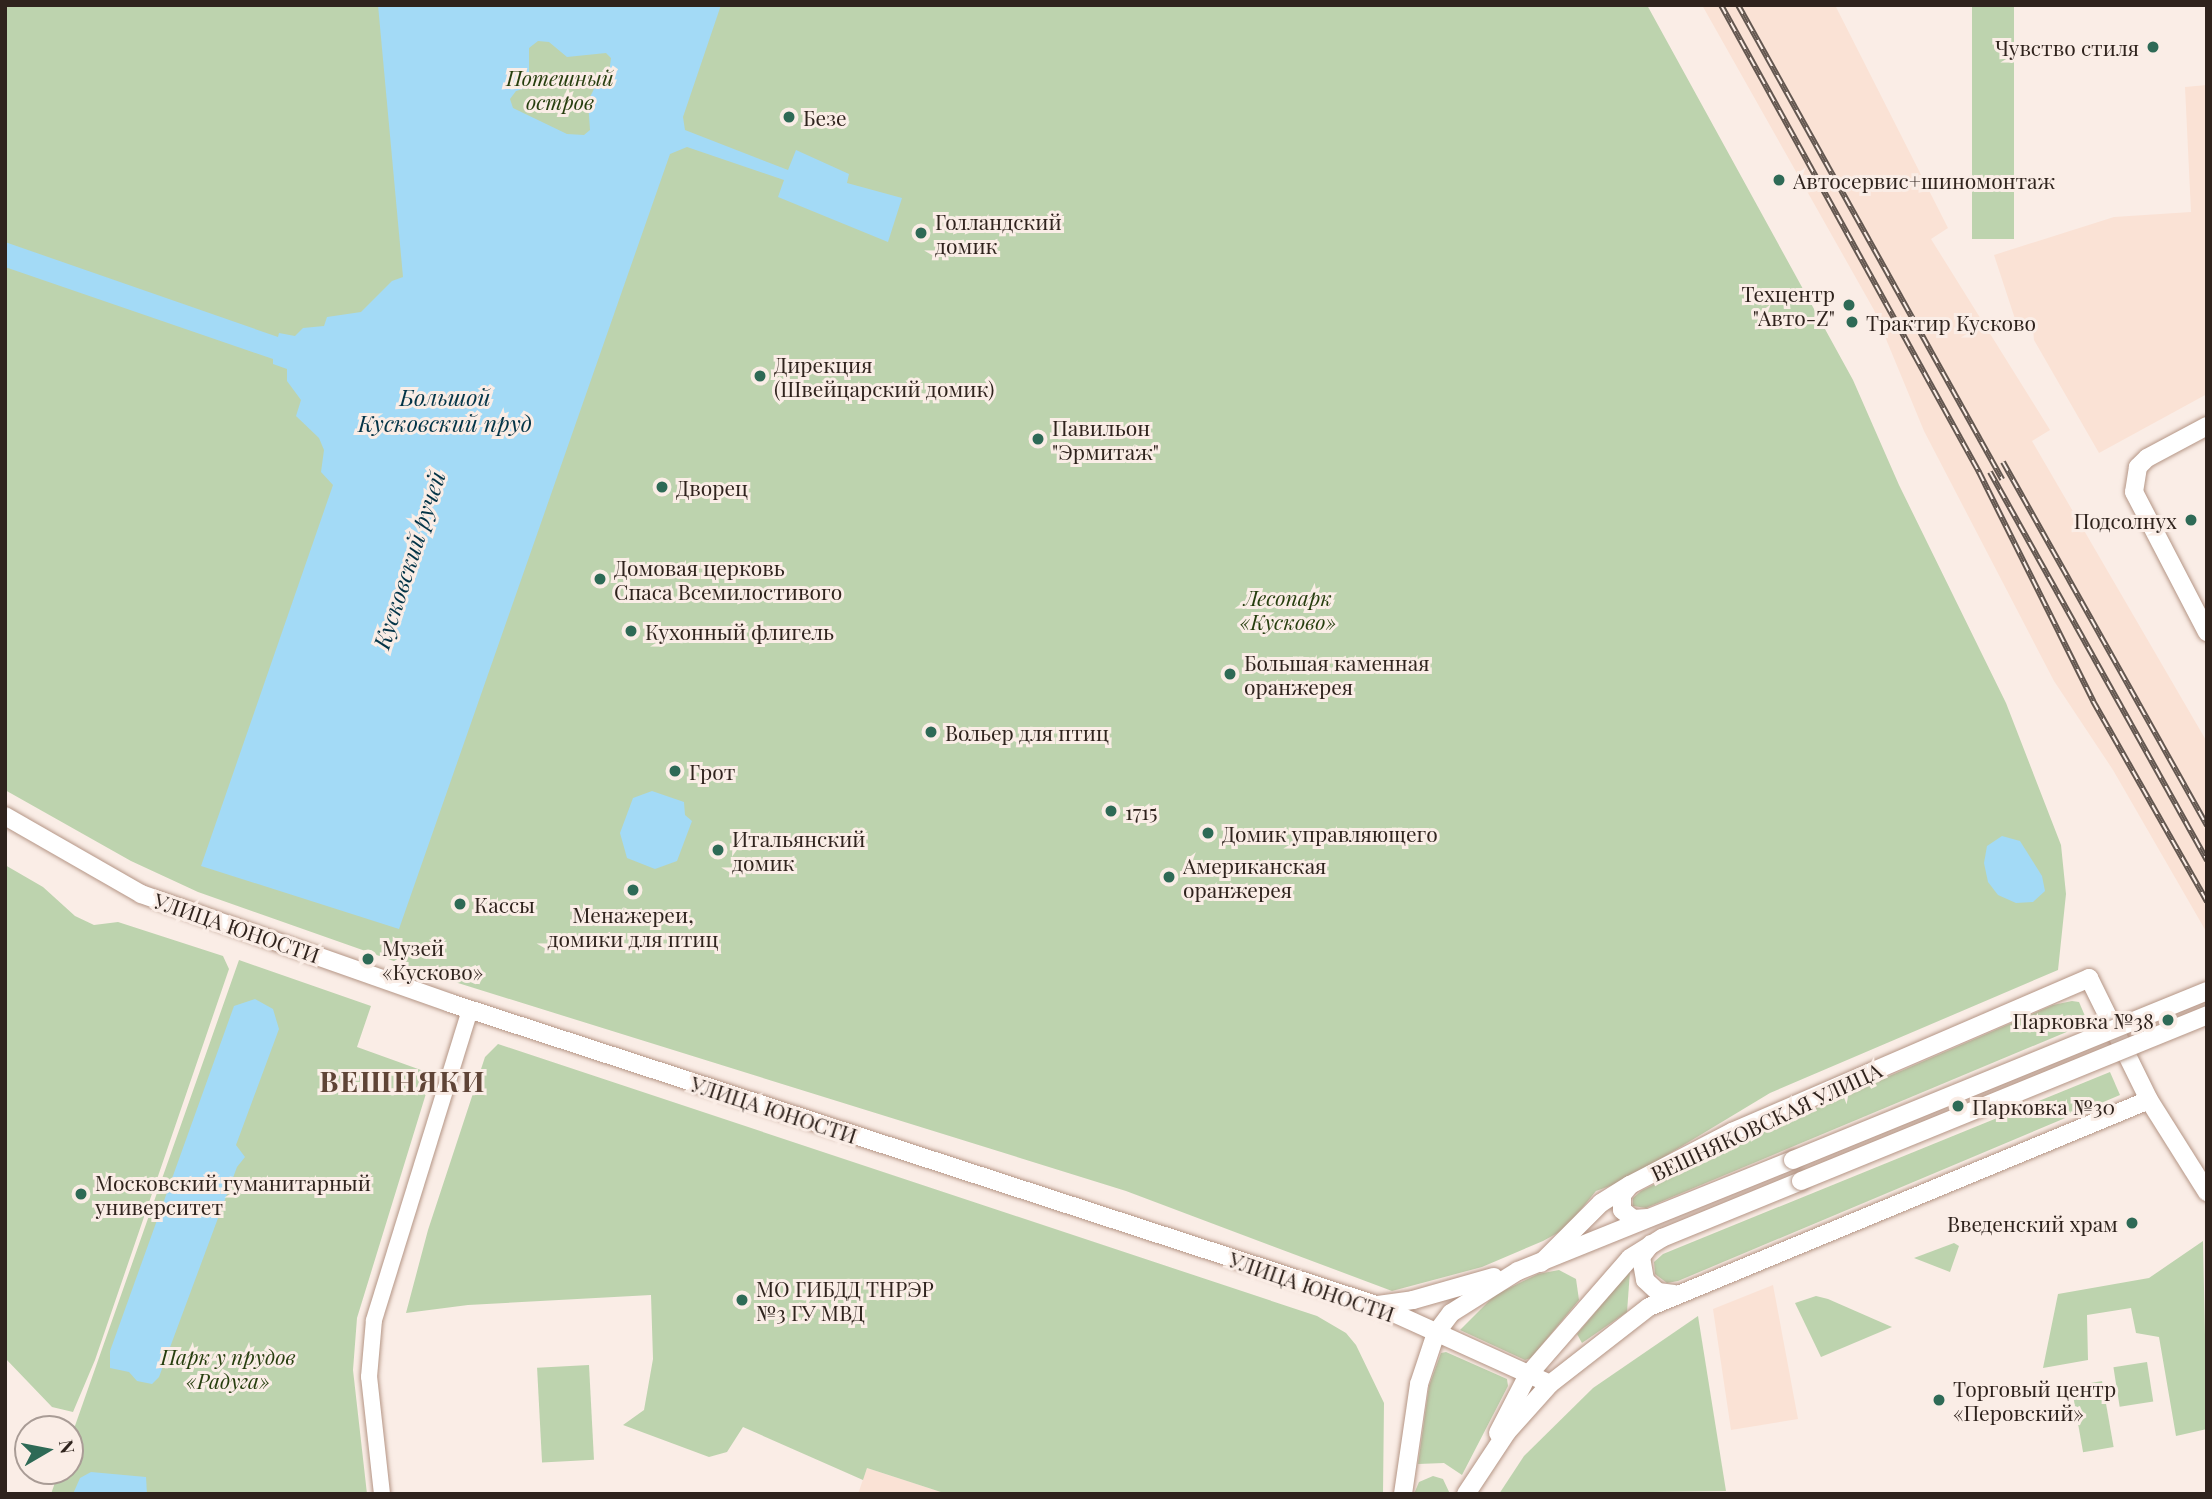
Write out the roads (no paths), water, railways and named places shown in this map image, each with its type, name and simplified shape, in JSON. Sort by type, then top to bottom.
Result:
[{"type":"main road","points":[[2207,426],[2147,458],[2134,478],[2139,508],[2207,632]]},
{"type":"main road","name":"УЛИЦА ЮНОСТИ","points":[[5,816],[141,894],[470,1010],[1376,1305],[1550,1384]]},
{"type":"main road","name":"ВЕШНЯКОВСКАЯ УЛИЦА","points":[[1403,1494],[1419,1384],[1436,1333],[1462,1303],[1518,1271],[1541,1263],[1601,1203],[1630,1185],[1731,1132],[2089,978],[2149,1100]]},
{"type":"main road","points":[[1541,1263],[1685,1207],[2207,990]]},
{"type":"main road","points":[[1466,1494],[1528,1375],[1624,1264],[1654,1242],[2207,1015]]},
{"type":"main road","points":[[1485,1462],[1550,1384],[1590,1350],[1669,1296],[2149,1100],[2207,1192]]},
{"type":"main road","points":[[1630,1185],[1620,1202],[1633,1219],[1685,1207]]},
{"type":"main road","points":[[1654,1242],[1641,1257],[1642,1273],[1658,1292],[1669,1296]]},
{"type":"main road","points":[[1376,1305],[1413,1300],[1518,1271]]},
{"type":"street","points":[[382,1494],[369,1377],[374,1320],[470,1010]]},
{"type":"water","name":"Большой Кусковский пруд","points":[[378,5],[721,5],[683,117],[685,130],[788,170],[796,150],[849,174],[847,183],[902,198],[888,242],[778,197],[784,180],[687,147],[670,154],[399,929],[201,866],[333,485],[321,472],[324,450],[319,438],[296,416],[301,400],[287,381],[287,369],[273,364],[273,359],[5,267],[5,242],[278,337],[279,333],[295,336],[303,328],[324,326],[327,317],[361,312],[392,281],[403,277]],"holes":[[[538,41],[549,42],[567,57],[606,53],[611,58],[609,74],[597,83],[588,101],[590,130],[584,135],[567,134],[513,108],[510,99],[516,91],[529,87],[529,48]]]},
{"type":"water","points":[[652,791],[684,802],[685,815],[692,821],[677,861],[655,869],[627,858],[620,833],[633,798]]},
{"type":"water","points":[[2002,836],[2020,841],[2042,876],[2045,891],[2033,902],[2016,903],[1998,895],[1988,882],[1984,863],[1987,846]]},
{"type":"water","points":[[255,999],[273,1009],[279,1029],[236,1145],[245,1157],[237,1167],[159,1377],[152,1384],[137,1381],[129,1372],[110,1368],[110,1351],[234,1006]]},
{"type":"water","points":[[91,1472],[146,1477],[147,1494],[73,1494],[77,1485],[84,1485],[84,1476]]},
{"type":"railway","points":[[1721,5],[1979,472],[2093,701],[2207,902]]},
{"type":"railway","points":[[1738,5],[2002,479]]},
{"type":"railway","points":[[2003,462],[2207,826]]},
{"type":"railway","points":[[1990,472],[2207,860]]},
{"type":"place","name":"Чувство стиля","points":[[2153,47]]},
{"type":"place","name":"Безе","points":[[789,117]]},
{"type":"place","name":"Автосервис+шиномонтаж","points":[[1779,180]]},
{"type":"place","name":"Голландский домик","points":[[921,233]]},
{"type":"place","name":"Техцентр \"Авто-Z\"","points":[[1849,305]]},
{"type":"place","name":"Трактир Кусково","points":[[1852,322]]},
{"type":"place","name":"Дирекция (Швейцарский домик)","points":[[760,376]]},
{"type":"place","name":"Павильон \"Эрмитаж\"","points":[[1038,439]]},
{"type":"place","name":"Дворец","points":[[662,487]]},
{"type":"place","name":"Подсолнух","points":[[2191,520]]},
{"type":"place","name":"Домовая церковь Спаса Всемилостивого","points":[[600,579]]},
{"type":"place","name":"Кухонный флигель","points":[[631,631]]},
{"type":"place","name":"Большая каменная оранжерея","points":[[1230,674]]},
{"type":"place","name":"Вольер для птиц","points":[[931,732]]},
{"type":"place","name":"Грот","points":[[675,771]]},
{"type":"place","name":"1715","points":[[1111,811]]},
{"type":"place","name":"Домик управляющего","points":[[1208,833]]},
{"type":"place","name":"Итальянский домик","points":[[718,850]]},
{"type":"place","name":"Американская оранжерея","points":[[1169,877]]},
{"type":"place","name":"Менажереи, домики для птиц","points":[[633,890]]},
{"type":"place","name":"Кассы","points":[[460,904]]},
{"type":"place","name":"Музей «Кусково»","points":[[368,959]]},
{"type":"place","name":"Парковка №38","points":[[2168,1020]]},
{"type":"place","name":"Парковка №30","points":[[1958,1106]]},
{"type":"place","name":"Московский гуманитарный университет","points":[[81,1194]]},
{"type":"place","name":"Введенский храм","points":[[2132,1223]]},
{"type":"place","name":"МО ГИБДД ТНРЭР №3 ГУ МВД","points":[[742,1300]]},
{"type":"place","name":"Торговый центр «Перовский»","points":[[1939,1400]]},
{"type":"district","name":"ВЕШНЯКИ","points":[[403,1081]]},
{"type":"park label","name":"Потешный остров","points":[[560,89]]},
{"type":"park label","name":"Лесопарк «Кусково»","points":[[1288,609]]},
{"type":"park label","name":"Парк у прудов «Радуга»","points":[[228,1368]]},
{"type":"water label","name":"Кусковский ручей","points":[[409,560]]}]
